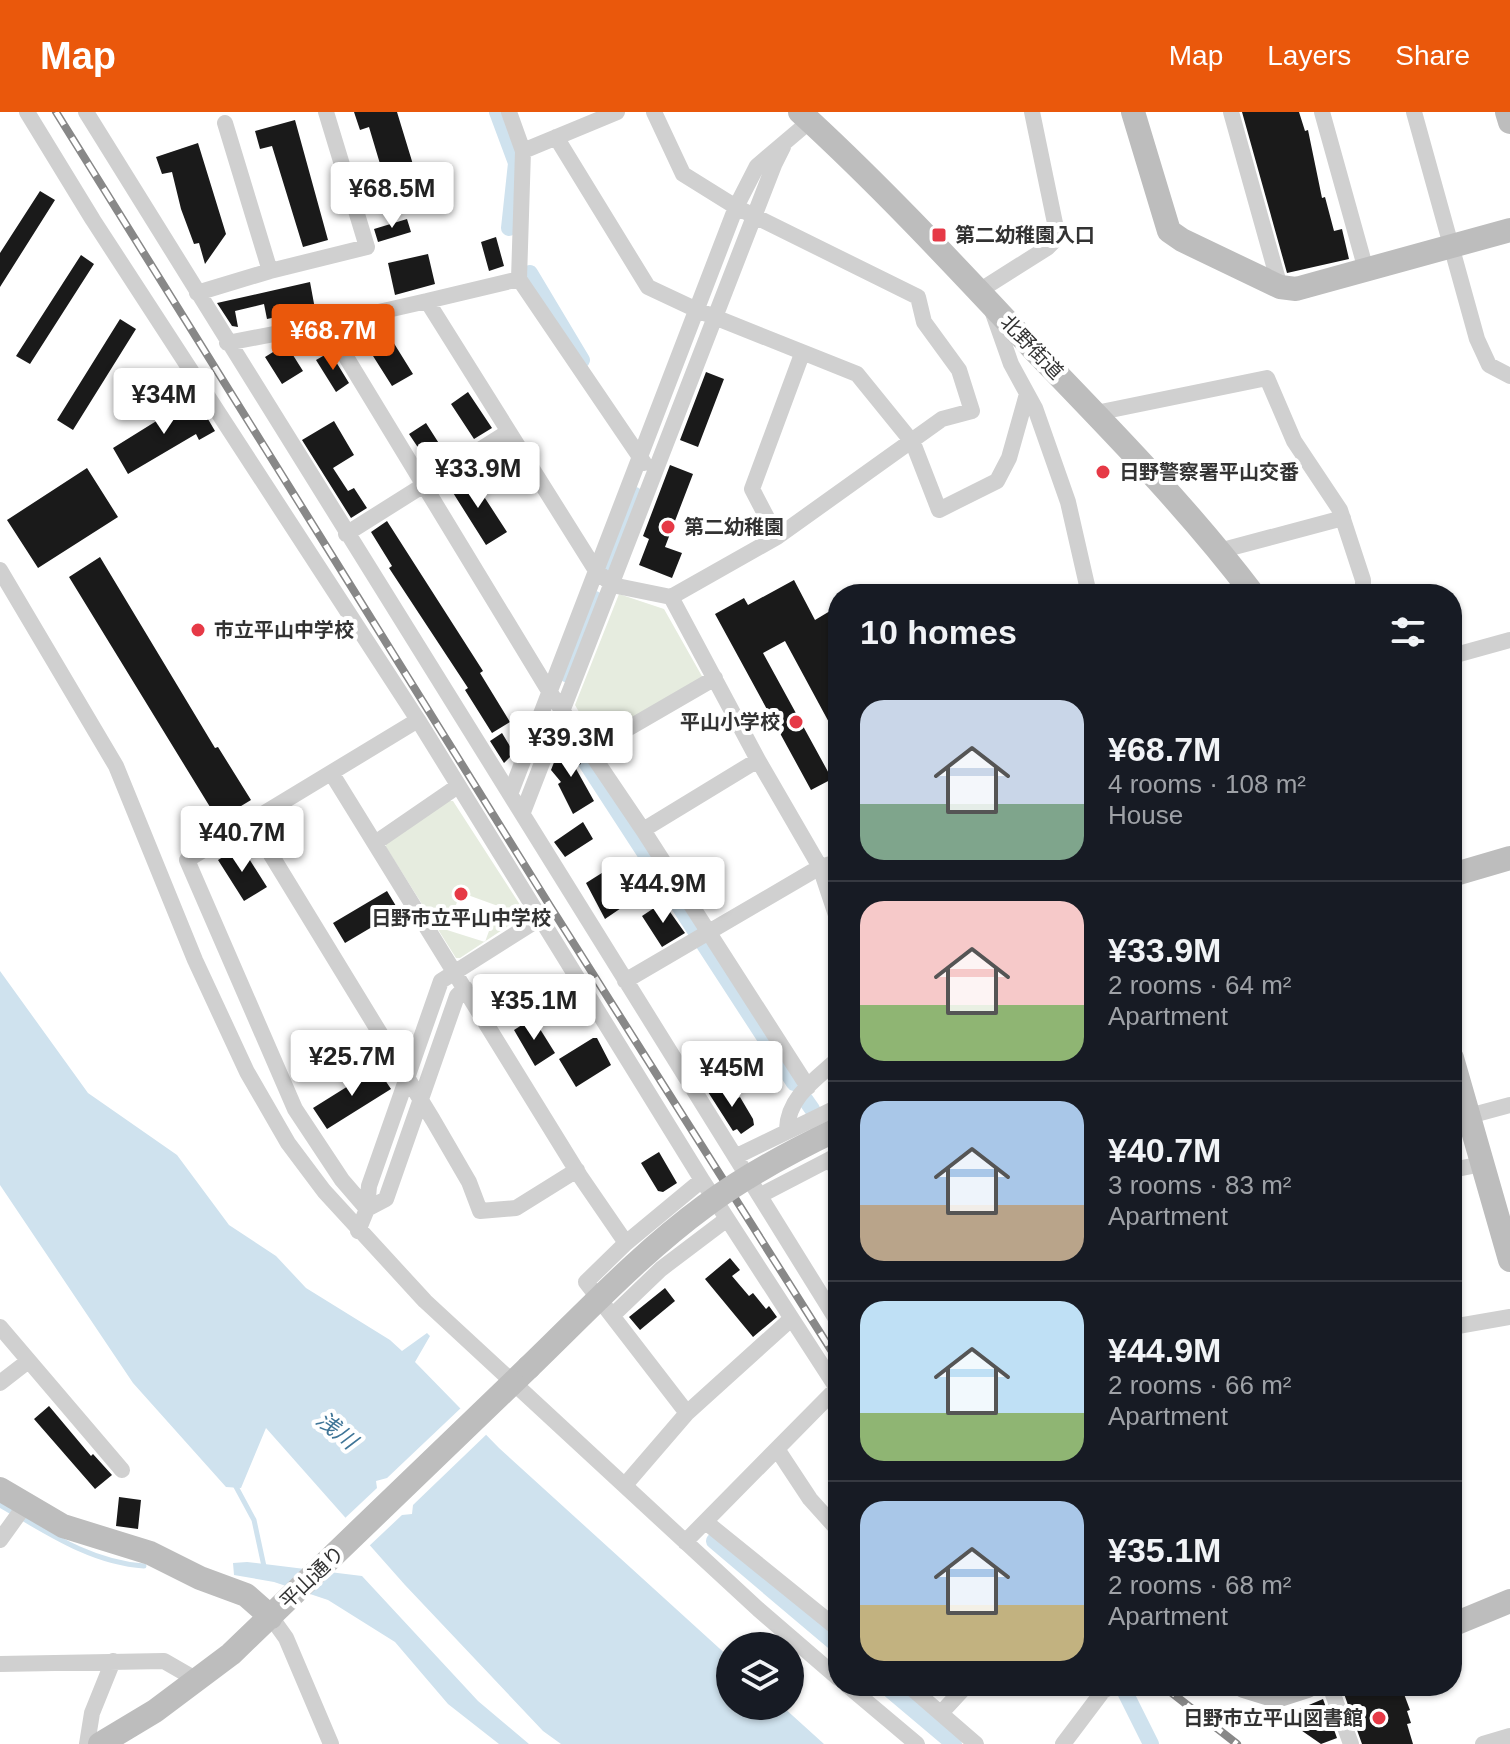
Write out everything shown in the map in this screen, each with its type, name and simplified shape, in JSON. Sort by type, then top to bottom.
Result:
[{"type":"main road","points":[[1133,112],[1169,231],[1280,287],[1296,289],[1510,230]]},
{"type":"main road","points":[[1507,112],[1510,122]]},
{"type":"main road","name":"北野街道","points":[[805,117],[1096,413],[1245,584]]},
{"type":"main road","points":[[1462,872],[1510,858]]},
{"type":"main road","points":[[1462,1092],[1482,1164],[1502,1203],[1510,1260]]},
{"type":"main road","name":"平山通り","points":[[100,1744],[155,1711],[197,1680],[278,1609],[647,1254],[741,1181],[828,1134]]},
{"type":"main road","points":[[0,1489],[21,1512],[150,1553],[200,1578],[278,1609]]},
{"type":"main road","points":[[1462,1621],[1510,1601]]},
{"type":"street","points":[[27,112],[93,220],[418,720],[702,1180],[828,1375]]},
{"type":"street","points":[[86,112],[828,1306]]},
{"type":"street","points":[[197,293],[367,247],[326,112]]},
{"type":"street","points":[[509,112],[523,151],[519,279],[652,479]]},
{"type":"street","points":[[523,151],[617,112]]},
{"type":"street","points":[[427,301],[595,569],[612,585],[671,597],[777,537],[913,443],[942,419],[972,411],[959,370],[924,322],[918,297],[736,207],[683,174],[654,112]]},
{"type":"street","points":[[1032,112],[1056,228],[1054,241],[984,296],[1011,364],[1035,408],[1068,502],[1087,584]]},
{"type":"street","points":[[1231,112],[1280,287]]},
{"type":"street","points":[[1322,112],[1366,270]]},
{"type":"street","points":[[1414,112],[1477,339],[1489,365],[1510,376]]},
{"type":"street","points":[[523,812],[774,165],[805,117]]},
{"type":"street","points":[[225,123],[270,271]]},
{"type":"street","points":[[556,137],[648,287],[802,354],[857,374],[913,443],[939,510],[997,481],[1009,458],[1027,394]]},
{"type":"street","points":[[511,792],[736,207],[757,166],[786,142]]},
{"type":"street","points":[[227,343],[326,324],[519,279]]},
{"type":"street","points":[[326,324],[562,712],[643,830],[808,1087]]},
{"type":"street","points":[[777,537],[752,489],[802,354]]},
{"type":"street","points":[[1096,413],[1267,378],[1294,441],[1328,489],[1343,518],[1363,584]]},
{"type":"street","points":[[346,534],[508,432]]},
{"type":"street","points":[[1219,551],[1343,518]]},
{"type":"street","points":[[0,570],[116,766],[195,960],[259,1094],[288,1143],[358,1231],[425,1301],[517,1380],[685,1542],[828,1669]]},
{"type":"street","points":[[671,597],[758,760],[820,867],[828,891]]},
{"type":"street","points":[[1462,653],[1510,640]]},
{"type":"street","points":[[589,751],[715,678]]},
{"type":"street","points":[[367,1209],[342,1180],[295,1109],[187,860],[418,720]]},
{"type":"street","points":[[643,830],[758,760]]},
{"type":"street","points":[[332,774],[577,1170],[626,1243]]},
{"type":"street","points":[[375,843],[458,786]]},
{"type":"street","points":[[251,822],[469,1182],[480,1211],[516,1208],[577,1170]]},
{"type":"street","points":[[625,981],[828,865]]},
{"type":"street","points":[[358,1231],[367,1209],[369,1186],[441,981],[539,919]]},
{"type":"street","points":[[367,1209],[386,1199],[457,996],[465,988]]},
{"type":"street","points":[[787,1129],[790,1108],[828,1068]]},
{"type":"street","points":[[1469,1116],[1510,1105]]},
{"type":"street","points":[[737,1156],[828,1111]]},
{"type":"street","points":[[1462,1168],[1482,1164]]},
{"type":"street","points":[[761,1195],[828,1165]]},
{"type":"street","points":[[687,1413],[586,1282],[626,1243],[702,1180]]},
{"type":"street","points":[[613,1315],[661,1269],[727,1219]]},
{"type":"street","points":[[1462,1325],[1510,1317]]},
{"type":"street","points":[[625,1485],[687,1413],[791,1319]]},
{"type":"street","points":[[0,1327],[122,1470]]},
{"type":"street","points":[[0,1383],[27,1362]]},
{"type":"street","points":[[685,1542],[828,1398]]},
{"type":"street","points":[[777,1449],[810,1499],[828,1519]]},
{"type":"street","points":[[0,1540],[21,1512]]},
{"type":"street","points":[[707,1523],[828,1621]]},
{"type":"street","points":[[278,1609],[286,1638],[331,1744]]},
{"type":"street","points":[[87,1744],[92,1713],[113,1661]]},
{"type":"street","points":[[0,1664],[164,1661],[197,1680]]},
{"type":"street","points":[[860,1696],[917,1744]]},
{"type":"street","points":[[921,1696],[976,1744]]},
{"type":"street","points":[[941,1713],[957,1696]]},
{"type":"street","points":[[1063,1744],[1099,1696]]},
{"type":"street","points":[[1334,1696],[1351,1744]]},
{"type":"street","points":[[1483,1744],[1510,1736]]},
{"type":"shaded area","points":[[619,594],[664,609],[703,678],[595,739],[575,705]]},
{"type":"shaded area","points":[[447,801],[453,801],[526,914],[485,941],[498,906],[465,894],[457,902],[447,930],[484,942],[456,958],[386,847],[386,842]]},
{"type":"water","name":"浅川","points":[[0,971],[88,1093],[177,1155],[229,1225],[276,1256],[306,1288],[390,1340],[402,1351],[427,1333],[430,1336],[415,1362],[499,1448],[716,1645],[716,1720],[797,1720],[824,1744],[561,1744],[543,1731],[405,1585],[266,1428],[241,1488],[226,1487],[133,1383],[0,1185]]},
{"type":"water","points":[[233,1563],[362,1576],[478,1701],[529,1744],[499,1744],[448,1704],[395,1642],[328,1600],[274,1582],[234,1575]]},
{"type":"pier","points":[[463,1406],[489,1432],[413,1505],[412,1514],[402,1515],[367,1548],[343,1520],[377,1488],[376,1481],[387,1478]]},
{"type":"building","points":[[354,112],[397,112],[422,194],[392,204],[369,127],[360,130]]},
{"type":"building","points":[[1242,112],[1299,112],[1305,131],[1308,130],[1322,198],[1325,197],[1334,231],[1342,229],[1349,259],[1287,273]]},
{"type":"building","points":[[295,120],[328,240],[303,247],[272,146],[260,149],[255,131]]},
{"type":"building","points":[[198,143],[226,234],[205,264],[199,243],[194,244],[181,209],[172,172],[162,174],[156,157]]},
{"type":"building","points":[[40,191],[55,200],[0,287],[0,253]]},
{"type":"building","points":[[407,219],[411,232],[378,242],[374,229]]},
{"type":"building","points":[[496,237],[504,266],[489,271],[481,242]]},
{"type":"building","points":[[428,254],[435,284],[395,295],[388,263]]},
{"type":"building","points":[[81,255],[94,264],[30,364],[16,356]]},
{"type":"building","points":[[310,282],[315,309],[267,319],[264,304],[235,311],[238,327],[232,326],[217,303]]},
{"type":"building","points":[[120,319],[136,329],[73,430],[57,420]]},
{"type":"building","points":[[382,324],[413,374],[392,386],[361,337]]},
{"type":"building","points":[[286,344],[303,371],[282,384],[265,357]]},
{"type":"building","points":[[330,352],[349,383],[336,392],[316,360]]},
{"type":"building","points":[[706,372],[724,379],[698,447],[680,440]]},
{"type":"building","points":[[468,392],[492,428],[474,439],[451,404]]},
{"type":"building","points":[[195,397],[215,431],[199,440],[196,434],[128,474],[113,448]]},
{"type":"building","points":[[334,421],[354,455],[333,468],[348,491],[354,488],[367,508],[351,518],[302,440]]},
{"type":"building","points":[[426,423],[447,456],[431,467],[409,434]]},
{"type":"building","points":[[670,465],[693,474],[665,547],[682,553],[672,578],[639,565],[649,539],[643,536]]},
{"type":"building","points":[[87,468],[118,517],[38,568],[7,520]]},
{"type":"building","points":[[470,475],[507,532],[486,545],[450,488]]},
{"type":"building","points":[[387,521],[483,671],[480,673],[510,722],[492,733],[465,690],[468,688],[389,568],[392,566],[371,532]]},
{"type":"building","points":[[100,557],[215,748],[218,747],[251,800],[218,820],[69,577]]},
{"type":"building","points":[[794,580],[815,620],[828,612],[828,721],[785,641],[763,653],[828,772],[828,781],[811,790],[715,614],[744,598],[748,605]]},
{"type":"building","points":[[502,733],[514,753],[504,763],[490,741]]},
{"type":"building","points":[[562,742],[570,743],[581,764],[575,767],[594,801],[573,814],[558,784],[561,782],[551,770]]},
{"type":"building","points":[[583,822],[593,839],[565,857],[554,842]]},
{"type":"building","points":[[241,846],[267,887],[244,901],[218,860]]},
{"type":"building","points":[[605,871],[627,904],[605,919],[586,883]]},
{"type":"building","points":[[387,891],[399,911],[345,943],[333,923]]},
{"type":"building","points":[[663,902],[685,933],[662,947],[642,916]]},
{"type":"building","points":[[528,1021],[529,1024],[535,1021],[555,1053],[535,1066],[514,1030]]},
{"type":"building","points":[[597,1038],[611,1065],[576,1087],[559,1059]]},
{"type":"building","points":[[377,1068],[391,1089],[327,1129],[313,1108]]},
{"type":"building","points":[[723,1083],[734,1100],[740,1097],[753,1119],[754,1125],[741,1134],[737,1129],[733,1131],[708,1092]]},
{"type":"building","points":[[659,1152],[677,1183],[663,1192],[658,1191],[641,1163]]},
{"type":"building","points":[[730,1258],[740,1270],[732,1276],[749,1296],[753,1293],[777,1317],[753,1337],[705,1279]]},
{"type":"building","points":[[665,1288],[675,1301],[640,1330],[629,1317]]},
{"type":"building","points":[[49,1406],[91,1456],[93,1454],[112,1475],[95,1489],[34,1419]]},
{"type":"building","points":[[119,1497],[141,1500],[138,1529],[116,1526]]},
{"type":"building","points":[[1345,1696],[1405,1696],[1410,1710],[1407,1711],[1411,1723],[1407,1724],[1413,1744],[1362,1744]]},
{"type":"building","points":[[1323,1699],[1337,1738],[1321,1744],[1295,1726],[1290,1713]]},
{"type":"waterway","points":[[497,112],[516,163],[509,228]]},
{"type":"waterway","points":[[530,273],[582,360]]},
{"type":"waterway","points":[[608,565],[635,495]]},
{"type":"waterway","points":[[566,674],[595,599]]},
{"type":"waterway","points":[[566,732],[794,1083]]},
{"type":"waterway","points":[[805,1099],[812,1109]]},
{"type":"waterway","points":[[234,1483],[254,1520],[265,1571]]},
{"type":"waterway","points":[[0,1505],[87,1552],[124,1564],[144,1566]]},
{"type":"waterway","points":[[714,1541],[828,1638]]},
{"type":"waterway","points":[[897,1696],[954,1744]]},
{"type":"waterway","points":[[1127,1696],[1151,1744]]},
{"type":"railway","points":[[56,112],[550,906],[828,1345]]},
{"type":"railway","points":[[1176,1696],[1237,1744]]},
{"type":"place","name":"第二幼稚園入口","points":[[939,235]]},
{"type":"place","name":"日野警察署平山交番","points":[[1103,472]]},
{"type":"place","name":"第二幼稚園","points":[[668,527]]},
{"type":"place","name":"市立平山中学校","points":[[198,630]]},
{"type":"place","name":"平山小学校","points":[[796,722]]},
{"type":"place","name":"日野市立平山中学校","points":[[461,894]]},
{"type":"place","name":"日野市立平山図書館","points":[[1379,1718]]}]
